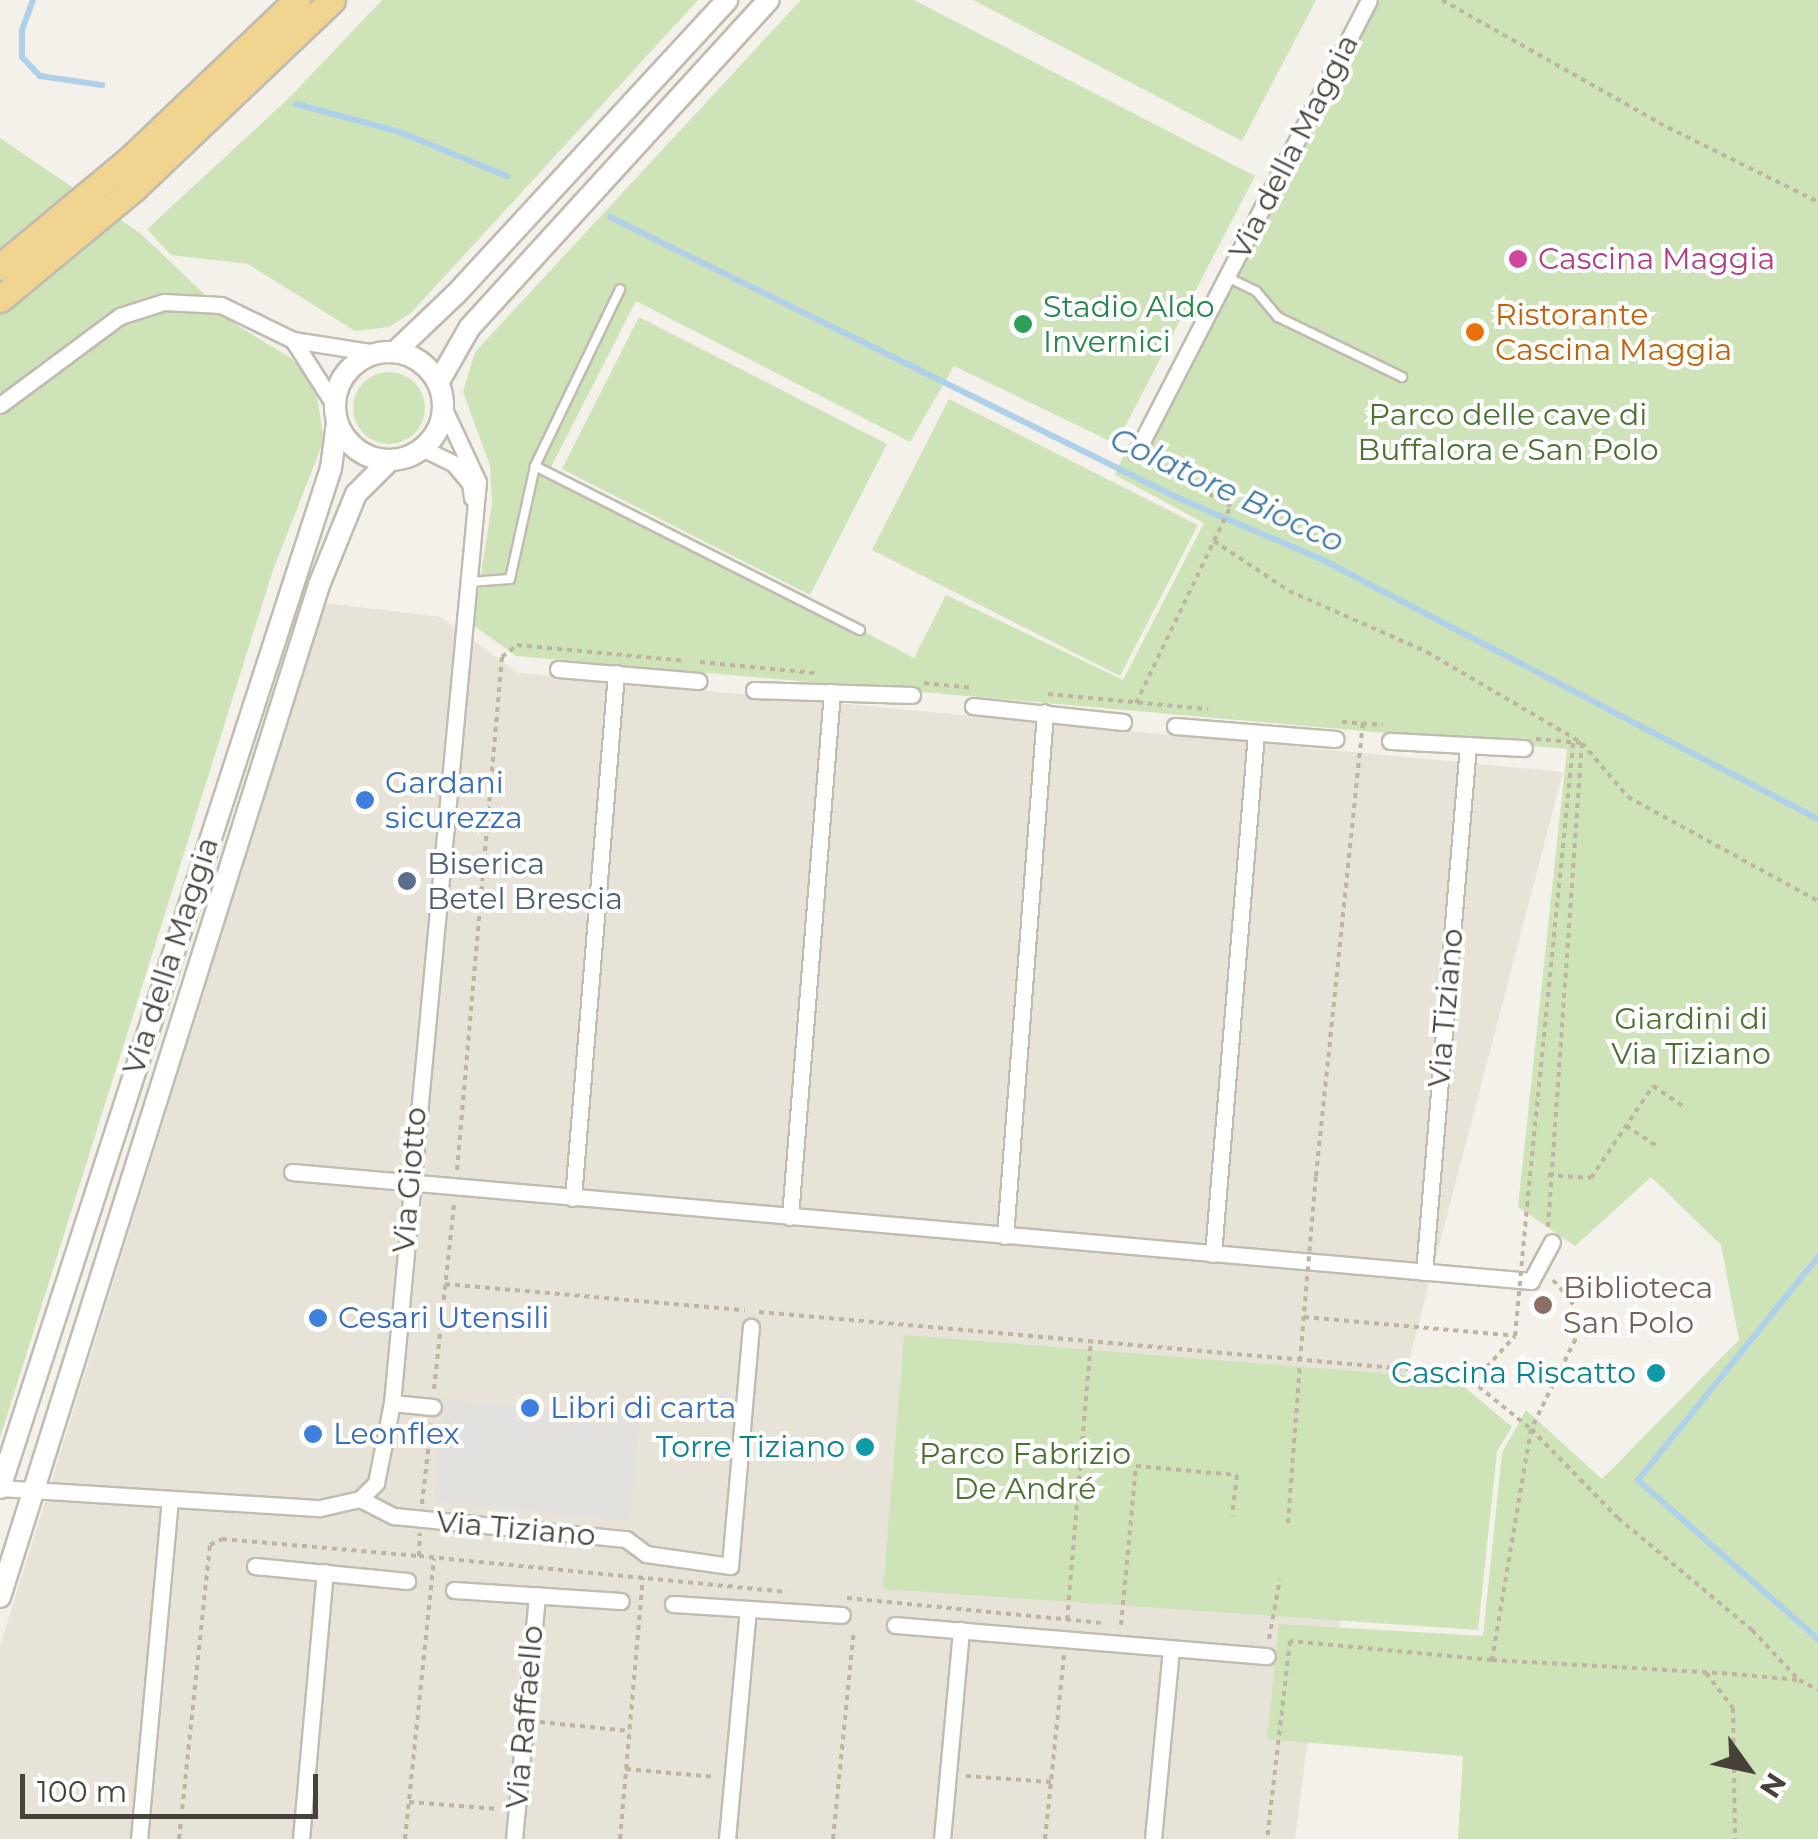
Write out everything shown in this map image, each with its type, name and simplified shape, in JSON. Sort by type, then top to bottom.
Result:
[{"type":"highway","points":[[0,267],[184,110],[297,0]]},
{"type":"highway","points":[[0,299],[134,188],[332,0]]},
{"type":"street","points":[[336,415],[346,372],[386,352],[456,294],[727,0]]},
{"type":"street","points":[[438,383],[470,327],[769,0]]},
{"type":"street","name":"Via della Maggia","points":[[1136,453],[1369,0]]},
{"type":"street","points":[[0,405],[120,316],[164,302],[221,306],[293,340],[386,352],[427,368],[438,383],[443,408],[422,448],[390,460],[358,450],[293,340]]},
{"type":"street","name":"Via Giotto","points":[[360,1499],[376,1483],[385,1457],[392,1403],[471,527],[474,464],[443,408]]},
{"type":"street","name":"Via della Maggia","points":[[33,1491],[0,1488],[331,468],[336,415]]},
{"type":"street","name":"Via Giotto","points":[[422,448],[453,463],[470,483],[471,527]]},
{"type":"street","name":"Via della Maggia","points":[[0,1597],[319,585],[356,494],[390,460]]},
{"type":"street","points":[[558,668],[698,681]]},
{"type":"street","points":[[573,1198],[616,674]]},
{"type":"street","points":[[754,690],[918,689]]},
{"type":"street","points":[[790,1217],[832,692]]},
{"type":"street","points":[[972,706],[1123,722]]},
{"type":"street","points":[[1005,1236],[1045,714]]},
{"type":"street","points":[[1175,726],[1335,739]]},
{"type":"street","points":[[1213,1254],[1256,732]]},
{"type":"street","points":[[1390,740],[1530,744]]},
{"type":"street","name":"Via Tiziano","points":[[1424,1272],[1468,745]]},
{"type":"street","points":[[292,1172],[1531,1281],[1552,1242]]},
{"type":"street","name":"Via Tiziano","points":[[360,1499],[394,1516],[626,1539],[646,1554],[730,1566],[751,1328]]},
{"type":"street","points":[[392,1403],[432,1407]]},
{"type":"street","points":[[33,1491],[320,1508],[360,1499]]},
{"type":"street","points":[[139,1839],[170,1499]]},
{"type":"street","points":[[254,1566],[407,1581]]},
{"type":"street","points":[[301,1839],[325,1572]]},
{"type":"street","name":"Via Raffaello","points":[[454,1590],[621,1601]]},
{"type":"street","name":"Via Raffaello","points":[[514,1839],[536,1595]]},
{"type":"street","points":[[672,1604],[842,1615]]},
{"type":"street","points":[[727,1839],[748,1609]]},
{"type":"street","points":[[895,1625],[1172,1649],[1268,1648]]},
{"type":"street","points":[[942,1839],[960,1630]]},
{"type":"street","points":[[1153,1839],[1172,1649]]},
{"type":"lane","points":[[1228,277],[1256,291],[1278,318],[1402,376]]},
{"type":"lane","points":[[464,583],[510,579],[536,466],[620,289]]},
{"type":"lane","points":[[536,466],[860,630]]},
{"type":"path","points":[[1442,0],[1659,122],[1818,202]]},
{"type":"path","points":[[1136,453],[1231,506],[1136,703]]},
{"type":"path","points":[[1214,541],[1289,591],[1427,652],[1582,744],[1628,797],[1818,901]]},
{"type":"path","points":[[455,1188],[508,648],[826,674]]},
{"type":"path","points":[[918,689],[981,688]]},
{"type":"path","points":[[1040,694],[1212,710]]},
{"type":"path","points":[[1325,720],[1401,727]]},
{"type":"path","points":[[1288,1524],[1316,1176],[1362,724]]},
{"type":"path","points":[[1473,1382],[1514,1336],[1573,743]]},
{"type":"path","points":[[1530,744],[1582,744]]},
{"type":"path","points":[[1552,1242],[1545,1218],[1582,744]]},
{"type":"path","points":[[1548,1175],[1591,1178],[1653,1086],[1686,1108]]},
{"type":"path","points":[[1626,1126],[1660,1148]]},
{"type":"path","points":[[1492,1660],[1531,1430],[1580,1330],[1571,1300],[1540,1266]]},
{"type":"path","points":[[446,1284],[1463,1374],[1531,1430],[1618,1518],[1752,1630],[1799,1680],[1818,1690]]},
{"type":"path","points":[[1304,1317],[1514,1336]]},
{"type":"path","points":[[1045,1839],[1091,1341]]},
{"type":"path","points":[[1121,1625],[1136,1466],[1237,1475],[1232,1516]]},
{"type":"path","points":[[418,1556],[798,1593]]},
{"type":"path","points":[[406,1839],[434,1558]]},
{"type":"path","points":[[620,1839],[643,1578]]},
{"type":"path","points":[[1268,1648],[1280,1579]]},
{"type":"path","points":[[838,1597],[1140,1626]]},
{"type":"path","points":[[833,1839],[857,1599]]},
{"type":"path","points":[[1251,1638],[1268,1648],[1290,1641],[1492,1660],[1799,1680]]},
{"type":"path","points":[[1267,1839],[1290,1641]]},
{"type":"path","points":[[1705,1672],[1733,1708],[1735,1839]]},
{"type":"path","points":[[525,1721],[630,1731]]},
{"type":"path","points":[[626,1770],[733,1778]]},
{"type":"path","points":[[948,1775],[1051,1782]]},
{"type":"path","points":[[409,1802],[517,1810]]},
{"type":"shaded area","points":[[325,603],[441,617],[518,673],[1563,772],[1306,1754],[1295,1839],[0,1839],[0,1646]]},
{"type":"shaded area","points":[[444,1399],[640,1418],[630,1521],[434,1501]]},
{"type":"green space","points":[[382,0],[698,0],[411,313],[389,327],[355,331],[248,264],[171,255],[147,229],[289,98]]},
{"type":"green space","points":[[801,0],[914,0],[1255,176],[1116,444],[954,366],[910,442],[636,301],[551,467],[914,658],[946,595],[1123,680],[1204,523],[1115,475],[1128,445],[1147,454],[1380,0],[1818,0],[1818,1839],[1458,1839],[1463,1756],[1267,1739],[1279,1624],[1483,1636],[1502,1453],[1526,1410],[1602,1479],[1739,1340],[1721,1245],[1651,1177],[1575,1246],[1518,1207],[1567,749],[516,656],[473,625],[492,504],[490,466],[463,392],[475,352]]},
{"type":"green space","points":[[973,0],[1316,0],[1242,141]]},
{"type":"green space","points":[[0,138],[140,233],[238,326],[291,358],[315,385],[324,440],[273,570],[0,1438]]},
{"type":"green space","points":[[639,317],[887,444],[810,595],[562,469]]},
{"type":"green space","points":[[389,372],[403,374],[415,382],[423,394],[423,422],[415,434],[403,442],[389,444],[375,442],[363,434],[355,422],[353,408],[355,394],[363,382],[375,374]]},
{"type":"green space","points":[[949,399],[1198,525],[1120,676],[872,550]]},
{"type":"green space","name":"Parco Fabrizio De André","points":[[904,1335],[1455,1379],[1512,1427],[1497,1451],[1478,1630],[883,1589]]},
{"type":"waterway","name":"Colatore Biocco","points":[[33,0],[22,31],[22,57],[40,76],[102,85]]},
{"type":"waterway","name":"Colatore Biocco","points":[[296,104],[400,132],[507,176]]},
{"type":"waterway","name":"Colatore Biocco","points":[[610,217],[1176,497],[1325,561],[1818,819]]},
{"type":"waterway","name":"Colatore Biocco","points":[[1818,1257],[1638,1480],[1818,1639]]},
{"type":"place","name":"Cascina Maggia","points":[[1518,259]]},
{"type":"place","name":"Stadio Aldo Invernici","points":[[1023,324]]},
{"type":"place","name":"Ristorante Cascina Maggia","points":[[1475,332]]},
{"type":"place","name":"Gardani sicurezza","points":[[365,800]]},
{"type":"place","name":"Biserica Betel Brescia","points":[[407,881]]},
{"type":"place","name":"Biblioteca San Polo","points":[[1543,1305]]},
{"type":"place","name":"Cesari Utensili","points":[[318,1318]]},
{"type":"place","name":"Cascina Riscatto","points":[[1656,1373]]},
{"type":"place","name":"Libri di carta","points":[[530,1408]]},
{"type":"place","name":"Leonflex","points":[[313,1434]]},
{"type":"place","name":"Torre Tiziano","points":[[865,1447]]},
{"type":"park label","name":"Parco delle cave di Buffalora e San Polo","points":[[1508,432]]},
{"type":"park label","name":"Giardini di Via Tiziano","points":[[1691,1036]]}]
